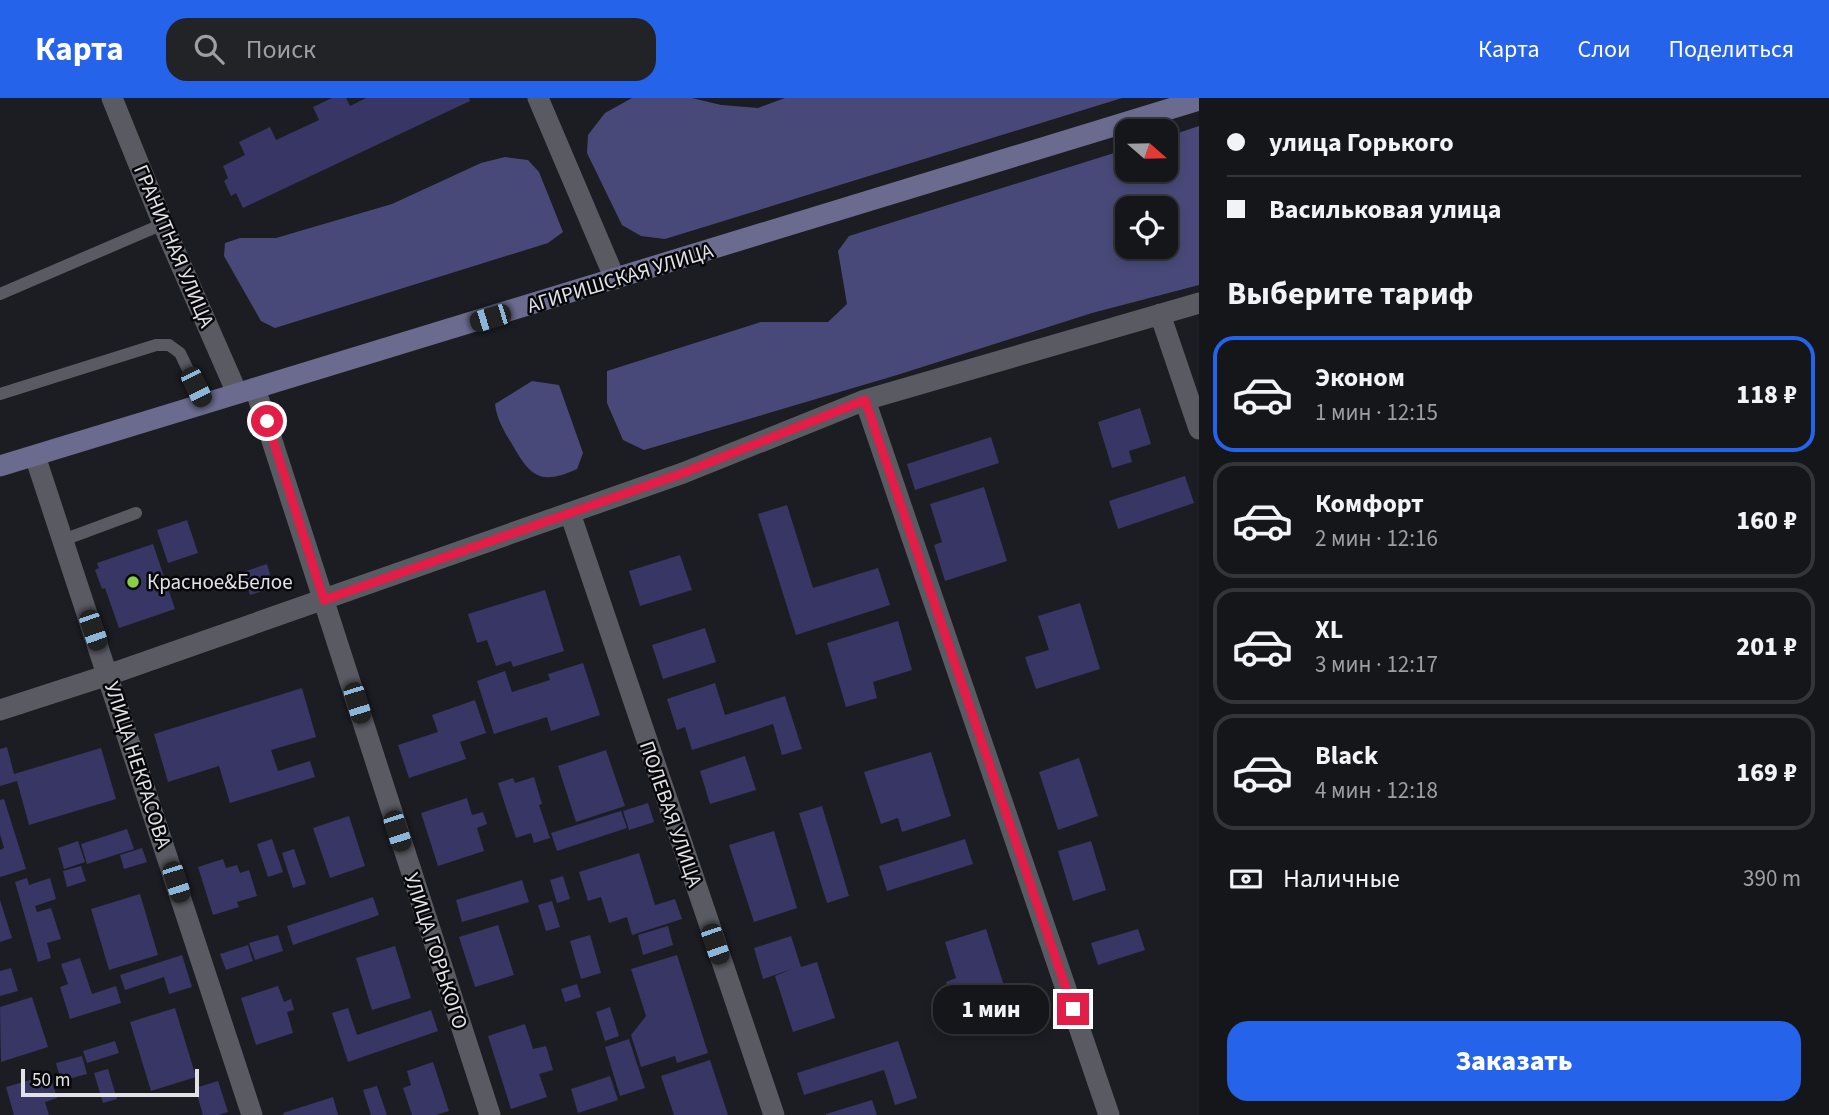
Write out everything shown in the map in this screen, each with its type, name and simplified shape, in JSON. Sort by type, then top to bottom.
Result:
[{"type":"street","name":"ГРАНИТНАЯ УЛИЦА","points":[[112,98],[163,225],[246,391]]},
{"type":"street","points":[[538,98],[615,279]]},
{"type":"street","name":"АГИРИШСКАЯ УЛИЦА","points":[[0,466],[1199,100]]},
{"type":"street","points":[[0,710],[108,675],[683,473],[865,400],[1199,303]]},
{"type":"street","points":[[1160,314],[1199,429]]},
{"type":"street","name":"УЛИЦА ГОРЬКОГО","points":[[246,391],[324,600],[490,1115]]},
{"type":"street","points":[[865,400],[1110,1115]]},
{"type":"street","name":"УЛИЦА НЕКРАСОВА","points":[[35,456],[252,1115]]},
{"type":"street","name":"ПОЛЕВАЯ УЛИЦА","points":[[570,513],[774,1115]]},
{"type":"lane","points":[[0,294],[163,225]]},
{"type":"lane","points":[[0,394],[156,345],[169,345],[180,353],[204,403]]},
{"type":"lane","points":[[63,540],[136,513]]},
{"type":"shaded area","points":[[632,98],[692,98],[721,105],[758,108],[785,98],[1122,98],[665,239],[641,236],[622,225],[587,153],[588,135],[605,113]]},
{"type":"shaded area","points":[[1199,126],[1199,285],[1092,313],[897,375],[644,450],[623,440],[607,403],[607,371],[761,322],[828,322],[847,304],[838,251],[849,236],[1115,153],[1115,182],[1178,182],[1178,133]]},
{"type":"shaded area","points":[[505,157],[528,160],[539,172],[563,232],[548,243],[275,328],[261,321],[224,256],[225,243],[240,238],[276,238],[392,204],[481,163]]},
{"type":"shaded area","points":[[532,381],[559,385],[583,453],[577,469],[554,477],[537,475],[518,455],[504,430],[495,404]]},
{"type":"building","points":[[332,98],[346,98],[350,106],[366,98],[469,98],[470,101],[243,208],[236,193],[231,196],[224,181],[228,178],[223,166],[245,155],[239,142],[270,127],[276,140],[319,120],[313,107]]},
{"type":"building","points":[[1140,408],[1151,444],[1129,451],[1132,462],[1112,468],[1098,422]]},
{"type":"building","points":[[991,437],[999,463],[915,490],[907,464]]},
{"type":"building","points":[[1185,476],[1194,503],[1118,529],[1109,501]]},
{"type":"building","points":[[984,487],[1007,561],[945,581],[934,545],[942,542],[930,504]]},
{"type":"building","points":[[787,505],[813,588],[878,568],[890,605],[796,635],[758,514]]},
{"type":"building","points":[[187,520],[198,553],[168,563],[157,530]]},
{"type":"building","points":[[153,544],[175,609],[119,628],[105,588],[102,589],[95,570],[99,568],[97,563]]},
{"type":"building","points":[[680,555],[692,590],[640,606],[629,571]]},
{"type":"building","points":[[267,564],[274,588],[250,595],[243,572]]},
{"type":"building","points":[[545,590],[564,651],[513,667],[511,661],[496,666],[487,640],[477,643],[468,614]]},
{"type":"building","points":[[1080,603],[1100,669],[1036,689],[1025,657],[1049,650],[1038,616]]},
{"type":"building","points":[[898,621],[912,670],[873,682],[877,698],[846,707],[827,643]]},
{"type":"building","points":[[705,628],[716,662],[663,679],[652,645]]},
{"type":"building","points":[[583,663],[600,715],[551,731],[547,717],[494,734],[477,681],[505,671],[512,692],[550,680],[548,674]]},
{"type":"building","points":[[715,683],[725,715],[785,696],[802,749],[782,755],[773,724],[692,750],[685,727],[677,730],[667,699]]},
{"type":"building","points":[[302,688],[316,737],[271,750],[278,771],[310,761],[315,777],[230,803],[219,766],[168,782],[154,734]]},
{"type":"building","points":[[475,700],[486,733],[460,742],[466,759],[409,778],[398,745],[438,732],[432,715]]},
{"type":"building","points":[[7,747],[14,774],[101,748],[116,799],[29,825],[17,781],[0,786],[0,749]]},
{"type":"building","points":[[606,750],[625,806],[576,822],[558,766]]},
{"type":"building","points":[[931,752],[951,816],[902,832],[898,818],[881,824],[864,772]]},
{"type":"building","points":[[745,756],[756,790],[710,804],[700,771]]},
{"type":"building","points":[[1079,758],[1098,816],[1058,830],[1039,772]]},
{"type":"building","points":[[534,777],[542,804],[539,805],[550,838],[534,843],[531,833],[516,838],[498,783],[513,778],[515,783]]},
{"type":"building","points":[[467,798],[472,815],[483,812],[487,824],[477,828],[484,851],[438,866],[421,813]]},
{"type":"building","points":[[4,799],[26,869],[0,877],[0,850],[4,848],[0,834],[0,800]]},
{"type":"building","points":[[648,803],[654,822],[629,830],[623,811]]},
{"type":"building","points":[[822,806],[849,896],[827,903],[799,813]]},
{"type":"building","points":[[621,811],[627,828],[557,851],[551,833]]},
{"type":"building","points":[[349,816],[365,866],[330,878],[313,828]]},
{"type":"building","points":[[127,829],[134,849],[87,864],[81,844]]},
{"type":"building","points":[[774,831],[797,908],[754,922],[729,845]]},
{"type":"building","points":[[272,839],[283,872],[268,877],[257,844]]},
{"type":"building","points":[[965,839],[973,864],[887,891],[879,866]]},
{"type":"building","points":[[78,841],[85,862],[64,869],[58,848]]},
{"type":"building","points":[[1091,841],[1106,890],[1073,901],[1058,851]]},
{"type":"building","points":[[142,848],[147,862],[124,869],[120,855]]},
{"type":"building","points":[[294,849],[306,884],[293,888],[282,853]]},
{"type":"building","points":[[639,853],[655,905],[675,899],[682,919],[632,935],[627,917],[609,923],[601,897],[588,901],[579,872]]},
{"type":"building","points":[[223,859],[226,868],[237,865],[240,873],[249,870],[257,896],[237,902],[239,907],[213,915],[198,867]]},
{"type":"building","points":[[81,866],[86,881],[67,887],[63,871]]},
{"type":"building","points":[[563,876],[570,899],[557,903],[550,880]]},
{"type":"building","points":[[27,878],[29,885],[50,878],[56,899],[35,906],[37,912],[51,908],[61,939],[47,943],[51,958],[38,962],[15,882]]},
{"type":"building","points":[[522,880],[529,902],[462,922],[456,900]]},
{"type":"building","points":[[140,894],[158,955],[109,970],[91,909]]},
{"type":"building","points":[[373,897],[379,915],[293,945],[287,926]]},
{"type":"building","points":[[0,900],[12,938],[0,942]]},
{"type":"building","points":[[552,901],[560,927],[546,931],[538,905]]},
{"type":"building","points":[[498,925],[514,975],[475,987],[459,937]]},
{"type":"building","points":[[668,926],[673,945],[643,955],[638,935]]},
{"type":"building","points":[[986,929],[1006,992],[954,1008],[946,982],[956,978],[945,942]]},
{"type":"building","points":[[1138,929],[1145,950],[1098,965],[1091,943]]},
{"type":"building","points":[[278,935],[283,951],[255,960],[249,943]]},
{"type":"building","points":[[590,935],[601,973],[581,979],[570,941]]},
{"type":"building","points":[[791,936],[801,967],[817,962],[835,1018],[793,1032],[775,976],[792,969],[763,979],[754,948]]},
{"type":"building","points":[[248,945],[253,961],[226,970],[220,954]]},
{"type":"building","points":[[395,946],[411,998],[372,1010],[356,958]]},
{"type":"building","points":[[182,955],[192,987],[169,994],[164,977],[125,990],[120,975]]},
{"type":"building","points":[[677,955],[708,1053],[677,1063],[675,1056],[641,1067],[631,1035],[646,1016],[631,969]]},
{"type":"building","points":[[80,958],[92,994],[116,986],[121,1003],[70,1019],[60,987],[68,984],[61,964]]},
{"type":"building","points":[[11,968],[18,991],[0,996],[0,971]]},
{"type":"building","points":[[577,984],[581,997],[565,1002],[561,989]]},
{"type":"building","points":[[278,986],[284,1002],[291,999],[294,1010],[287,1012],[293,1033],[256,1045],[241,998]]},
{"type":"building","points":[[32,997],[48,1047],[1,1062],[0,1007]]},
{"type":"building","points":[[610,1007],[619,1036],[605,1041],[596,1012]]},
{"type":"building","points":[[175,1008],[196,1077],[151,1091],[130,1022]]},
{"type":"building","points":[[348,1008],[357,1035],[431,1010],[438,1031],[348,1062],[332,1013]]},
{"type":"building","points":[[525,1024],[533,1049],[546,1046],[553,1070],[539,1074],[547,1097],[511,1109],[488,1036]]},
{"type":"building","points":[[629,1039],[645,1088],[620,1096],[605,1047]]},
{"type":"building","points":[[115,1041],[119,1053],[87,1063],[83,1051]]},
{"type":"building","points":[[898,1041],[917,1098],[895,1105],[884,1070],[804,1095],[797,1073]]},
{"type":"building","points":[[82,1056],[87,1074],[61,1081],[56,1063]]},
{"type":"building","points":[[710,1060],[728,1115],[674,1115],[661,1076]]},
{"type":"building","points":[[433,1062],[449,1111],[436,1115],[412,1115],[403,1088],[411,1085],[407,1071]]},
{"type":"building","points":[[108,1069],[117,1099],[103,1103],[94,1073]]},
{"type":"building","points":[[50,1074],[57,1098],[45,1102],[49,1115],[14,1115],[6,1087]]},
{"type":"building","points":[[610,1076],[618,1100],[578,1113],[571,1089]]},
{"type":"building","points":[[218,1081],[228,1112],[203,1115],[195,1088]]},
{"type":"building","points":[[377,1086],[387,1115],[371,1115],[363,1090]]},
{"type":"building","points":[[333,1097],[338,1115],[283,1113]]},
{"type":"building","points":[[872,1100],[877,1115],[826,1115],[826,1114]]},
{"type":"place","name":"Красное&Белое","points":[[133,582]]},
{"type":"route","points":[[267,421],[324,600],[683,473],[865,400],[1073,1009]]}]
